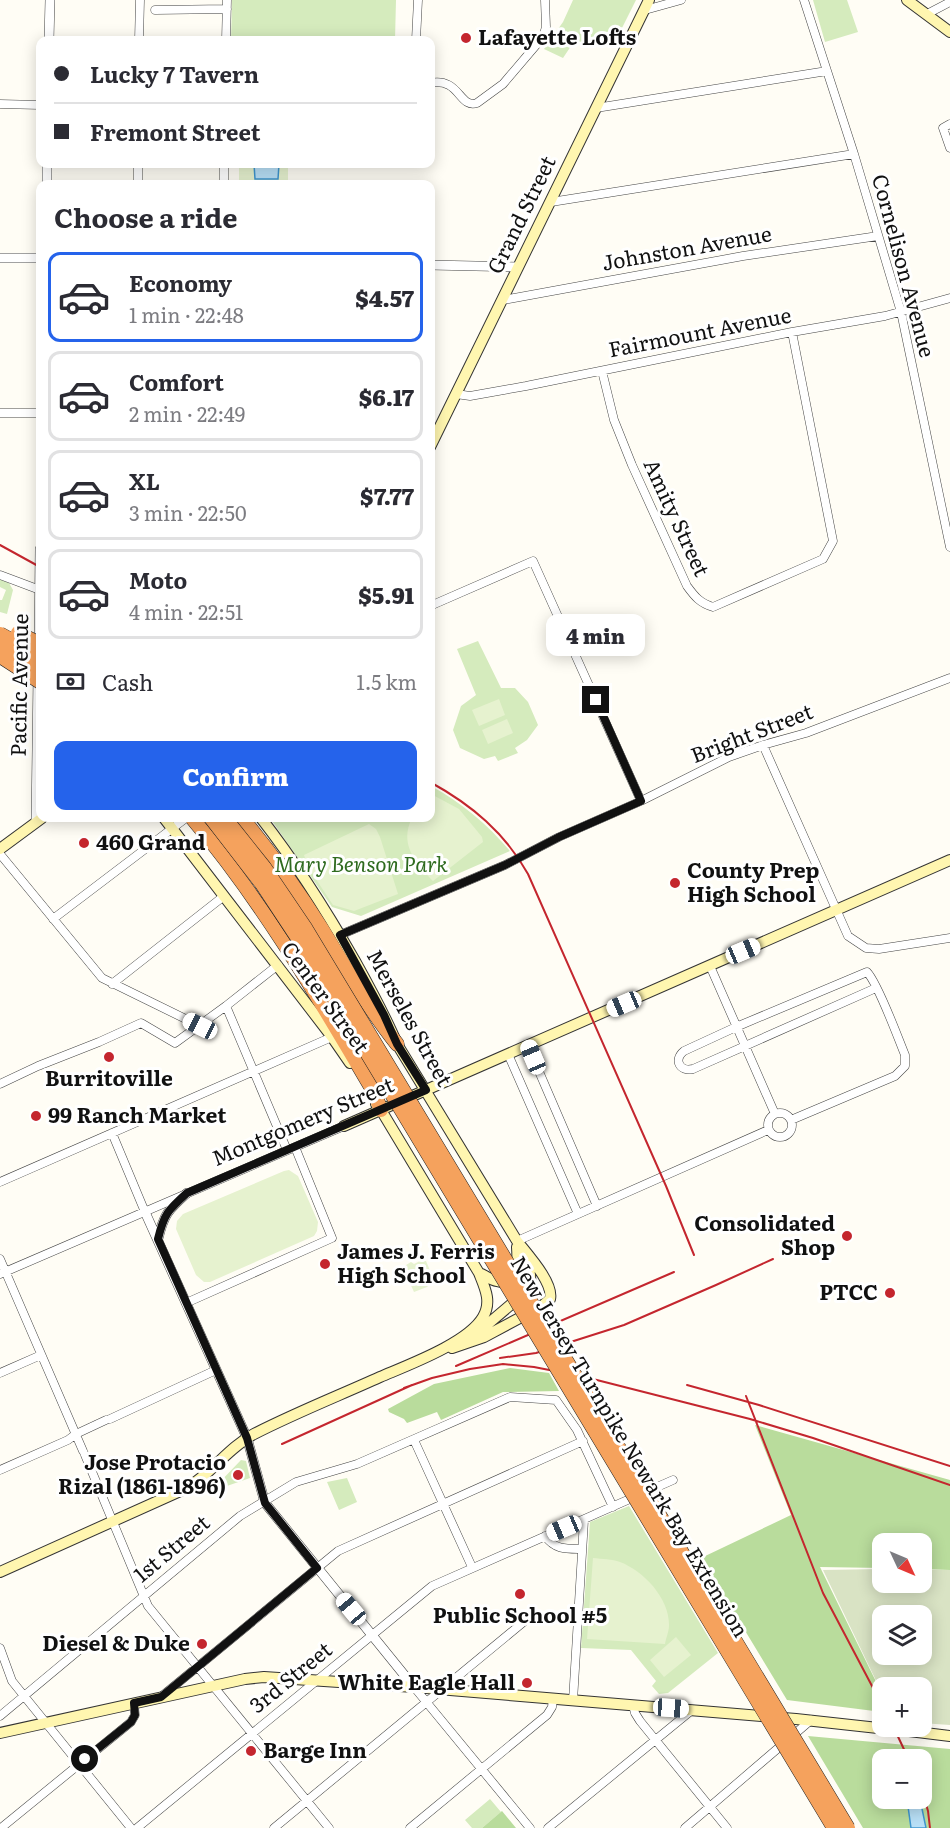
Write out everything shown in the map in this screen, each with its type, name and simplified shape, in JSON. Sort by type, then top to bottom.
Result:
[{"type":"highway","points":[[0,625],[36,642]]},
{"type":"highway","points":[[0,634],[36,654]]},
{"type":"highway","points":[[0,645],[36,665]]},
{"type":"highway","points":[[0,656],[36,679]]},
{"type":"highway","points":[[195,822],[233,868],[302,972],[374,1092],[381,1110]]},
{"type":"highway","name":"New Jersey Turnpike Newark Bay Extension","points":[[214,822],[262,884],[299,940],[834,1828]]},
{"type":"highway","name":"New Jersey Turnpike Newark Bay Extension","points":[[228,822],[269,875],[306,929],[848,1828]]},
{"type":"highway","points":[[245,822],[264,845],[321,929],[370,1008],[397,1044]]},
{"type":"highway","points":[[321,929],[334,936],[340,935]]},
{"type":"main road","points":[[907,0],[950,32]]},
{"type":"main road","name":"Grand Street","points":[[435,437],[647,5]]},
{"type":"main road","points":[[0,849],[36,822]]},
{"type":"main road","name":"Center Street","points":[[168,822],[332,1037],[381,1110],[479,1273],[487,1294],[487,1306],[483,1317],[464,1336],[430,1355]]},
{"type":"main road","name":"Merseles Street","points":[[264,822],[294,862],[340,935],[384,1015],[397,1044],[517,1241]]},
{"type":"main road","name":"Montgomery Street","points":[[344,1126],[950,860]]},
{"type":"main road","points":[[479,1273],[498,1282],[507,1281],[513,1277],[518,1268],[517,1241]]},
{"type":"main road","points":[[0,1572],[188,1488],[247,1438],[430,1355],[484,1337],[542,1306],[550,1299],[550,1291],[517,1241]]},
{"type":"main road","points":[[446,1350],[478,1333],[528,1290],[531,1279],[529,1269],[517,1241]]},
{"type":"main road","points":[[0,1733],[254,1678],[442,1689],[811,1720],[950,1736]]},
{"type":"street","points":[[49,36],[50,0]]},
{"type":"street","points":[[139,36],[140,0]]},
{"type":"street","points":[[226,36],[227,0]]},
{"type":"street","points":[[416,36],[418,0]]},
{"type":"street","points":[[435,83],[446,83],[455,89],[468,104],[477,103],[503,84],[543,37],[546,27],[545,0]]},
{"type":"street","points":[[647,5],[681,0]]},
{"type":"street","name":"Cornelison Avenue","points":[[804,0],[854,154],[901,312],[950,547]]},
{"type":"street","points":[[927,14],[950,2]]},
{"type":"street","points":[[155,10],[227,9]]},
{"type":"street","points":[[596,108],[827,71]]},
{"type":"street","points":[[0,104],[36,105]]},
{"type":"street","points":[[950,124],[943,128],[950,148]]},
{"type":"street","points":[[551,202],[854,154]]},
{"type":"street","name":"Johnston Avenue","points":[[503,300],[743,256],[878,236]]},
{"type":"street","points":[[0,258],[36,258]]},
{"type":"street","points":[[435,265],[519,267]]},
{"type":"street","name":"Fairmount Avenue","points":[[456,394],[470,396],[901,312],[950,298]]},
{"type":"street","name":"Amity Street","points":[[602,370],[614,420],[687,586],[698,600],[713,607],[823,559],[833,541],[792,332]]},
{"type":"street","points":[[0,413],[36,414]]},
{"type":"street","points":[[435,604],[533,561],[641,801]]},
{"type":"street","points":[[0,574],[36,588]]},
{"type":"street","name":"Bright Street","points":[[340,935],[505,865],[559,837],[641,801],[715,764],[763,745],[806,733],[950,678]]},
{"type":"street","points":[[763,745],[848,936],[866,948],[879,949],[950,938]]},
{"type":"street","points":[[53,919],[181,822]]},
{"type":"street","points":[[0,854],[102,978],[200,1026]]},
{"type":"street","points":[[112,984],[224,896]]},
{"type":"street","points":[[0,1084],[141,1023],[175,1043],[278,965]]},
{"type":"street","points":[[710,966],[775,1114]]},
{"type":"street","points":[[791,1120],[896,1076],[905,1066],[905,1055],[870,974],[867,972],[736,1027],[678,1056],[679,1065],[686,1070],[693,1069],[876,988]]},
{"type":"street","points":[[186,1303],[332,1238],[270,1109],[226,1006]]},
{"type":"street","points":[[0,1182],[332,1037]]},
{"type":"street","points":[[528,1046],[597,1206]]},
{"type":"street","points":[[508,1054],[578,1214]]},
{"type":"street","points":[[783,1113],[791,1120],[791,1129],[785,1136],[774,1137],[768,1130],[768,1122],[775,1114],[783,1113]]},
{"type":"street","name":"Montgomery Street","points":[[3,1273],[344,1126]]},
{"type":"street","points":[[517,1241],[768,1130]]},
{"type":"street","points":[[112,1133],[247,1438],[264,1500],[530,1828]]},
{"type":"street","points":[[158,1239],[161,1224],[168,1210],[187,1193]]},
{"type":"street","points":[[0,1259],[3,1273],[114,1521],[148,1606],[330,1828]]},
{"type":"street","points":[[0,1373],[41,1355]]},
{"type":"street","points":[[0,1470],[216,1370]]},
{"type":"street","name":"1st Street","points":[[0,1716],[240,1516],[300,1480],[351,1467],[510,1397],[556,1400],[583,1441]]},
{"type":"street","points":[[414,1440],[472,1567]]},
{"type":"street","points":[[161,1697],[338,1551],[583,1441],[614,1507]]},
{"type":"street","name":"3rd Street","points":[[137,1828],[426,1590],[472,1567],[673,1480]]},
{"type":"street","points":[[573,1701],[584,1520]]},
{"type":"street","points":[[545,1536],[554,1546],[561,1549],[582,1549]]},
{"type":"street","points":[[274,1828],[526,1620],[533,1617],[578,1619]]},
{"type":"street","points":[[0,1648],[12,1681],[132,1828]]},
{"type":"street","points":[[410,1828],[547,1715],[552,1707],[553,1699]]},
{"type":"street","points":[[1,1828],[131,1722],[135,1715],[134,1703]]},
{"type":"street","points":[[633,1705],[635,1713],[655,1740],[728,1828]]},
{"type":"street","points":[[548,1828],[692,1710]]},
{"type":"street","points":[[685,1828],[811,1720]]},
{"type":"green space","points":[[232,0],[396,0],[395,36],[231,36]]},
{"type":"green space","points":[[573,0],[636,0],[617,38],[573,43],[563,58],[544,49],[563,22]]},
{"type":"green space","points":[[813,0],[847,0],[858,32],[825,42]]},
{"type":"green space","points":[[239,168],[288,168],[288,180],[239,180]]},
{"type":"green space","points":[[0,579],[9,583],[13,590],[7,614],[0,612],[0,600],[6,590],[0,587]]},
{"type":"green space","points":[[478,641],[501,688],[515,688],[528,702],[538,725],[527,740],[515,748],[518,753],[498,761],[495,756],[484,759],[460,748],[453,730],[461,706],[476,695],[457,649]]},
{"type":"green space","points":[[499,699],[505,715],[479,726],[472,710]]},
{"type":"green space","points":[[507,719],[513,733],[488,744],[482,730]]},
{"type":"green space","name":"Mary Benson Park","points":[[435,789],[473,815],[510,851],[361,916],[332,907],[273,822],[435,822]]},
{"type":"green space","points":[[435,796],[459,809],[482,837],[483,842],[433,881],[420,867],[411,852],[407,836],[410,822],[435,822]]},
{"type":"green space","points":[[369,824],[376,829],[380,837],[398,894],[354,911],[333,905],[308,867],[304,855]]},
{"type":"green space","points":[[289,1170],[298,1176],[318,1222],[314,1236],[210,1282],[204,1282],[196,1275],[176,1229],[177,1221],[183,1214]]},
{"type":"green space","points":[[422,1260],[426,1261],[434,1280],[427,1287],[414,1292],[407,1277],[403,1276],[401,1268],[411,1262],[414,1264]]},
{"type":"green space","points":[[510,1368],[549,1373],[559,1391],[503,1392],[441,1420],[437,1412],[407,1423],[404,1419],[389,1412],[388,1409],[434,1384]]},
{"type":"green space","points":[[755,1425],[950,1480],[950,1570],[932,1569],[932,1533],[872,1533],[872,1568],[820,1567],[874,1677],[872,1711],[787,1700],[701,1558],[791,1515]]},
{"type":"green space","points":[[241,1460],[246,1461],[250,1478],[224,1487],[216,1486]]},
{"type":"green space","points":[[347,1478],[357,1502],[339,1510],[327,1482]]},
{"type":"green space","points":[[629,1506],[718,1653],[668,1693],[659,1694],[652,1686],[656,1681],[631,1650],[581,1648],[590,1522]]},
{"type":"green space","points":[[593,1558],[614,1560],[629,1566],[654,1587],[668,1616],[669,1628],[665,1644],[587,1639]]},
{"type":"green space","points":[[872,1569],[872,1593],[932,1593],[932,1570],[950,1570],[950,1725],[932,1724],[932,1677],[874,1677],[823,1570]]},
{"type":"green space","points":[[676,1637],[691,1655],[664,1677],[650,1660]]},
{"type":"green space","points":[[808,1736],[950,1749],[950,1828],[863,1828]]},
{"type":"green space","points":[[490,1799],[501,1812],[482,1828],[472,1828],[465,1820]]},
{"type":"green space","points":[[502,1811],[516,1828],[482,1828]]},
{"type":"water","points":[[254,168],[279,168],[278,179],[255,179]]},
{"type":"water","points":[[908,1809],[922,1809],[926,1828],[911,1828]]},
{"type":"railway","points":[[0,545],[36,565]]},
{"type":"railway","points":[[435,785],[460,800],[486,821],[509,846],[528,874],[666,1186],[694,1255]]},
{"type":"railway","points":[[500,1358],[536,1353],[624,1325],[773,1259]]},
{"type":"railway","points":[[456,1366],[674,1272]]},
{"type":"railway","points":[[404,1388],[432,1378],[470,1369],[503,1364],[534,1367],[585,1377],[750,1419],[950,1485]]},
{"type":"railway","points":[[282,1444],[412,1385]]},
{"type":"railway","points":[[687,1385],[759,1405],[950,1466]]},
{"type":"railway","points":[[746,1396],[823,1593],[872,1686]]},
{"type":"railway","points":[[898,1737],[904,1749]]},
{"type":"railway","points":[[927,1809],[930,1828]]},
{"type":"place","name":"Lafayette Lofts","points":[[466,38]]},
{"type":"place","name":"460 Grand","points":[[84,843]]},
{"type":"place","name":"County Prep High School","points":[[675,883]]},
{"type":"place","name":"Burritoville","points":[[109,1057]]},
{"type":"place","name":"99 Ranch Market","points":[[36,1116]]},
{"type":"place","name":"Consolidated Shop","points":[[847,1236]]},
{"type":"place","name":"James J. Ferris High School","points":[[325,1264]]},
{"type":"place","name":"PTCC","points":[[890,1293]]},
{"type":"place","name":"Jose Protacio Rizal (1861-1896)","points":[[238,1475]]},
{"type":"place","name":"Public School #5","points":[[520,1594]]},
{"type":"place","name":"Diesel & Duke","points":[[202,1644]]},
{"type":"place","name":"White Eagle Hall","points":[[527,1683]]},
{"type":"place","name":"Barge Inn","points":[[251,1751]]},
{"type":"route","points":[[85,1759],[131,1722],[135,1715],[134,1703],[161,1697],[317,1568],[265,1503],[247,1438],[158,1239],[161,1224],[168,1210],[187,1193],[426,1090],[397,1044],[370,988],[340,935],[505,865],[559,837],[641,801],[596,700]]}]
